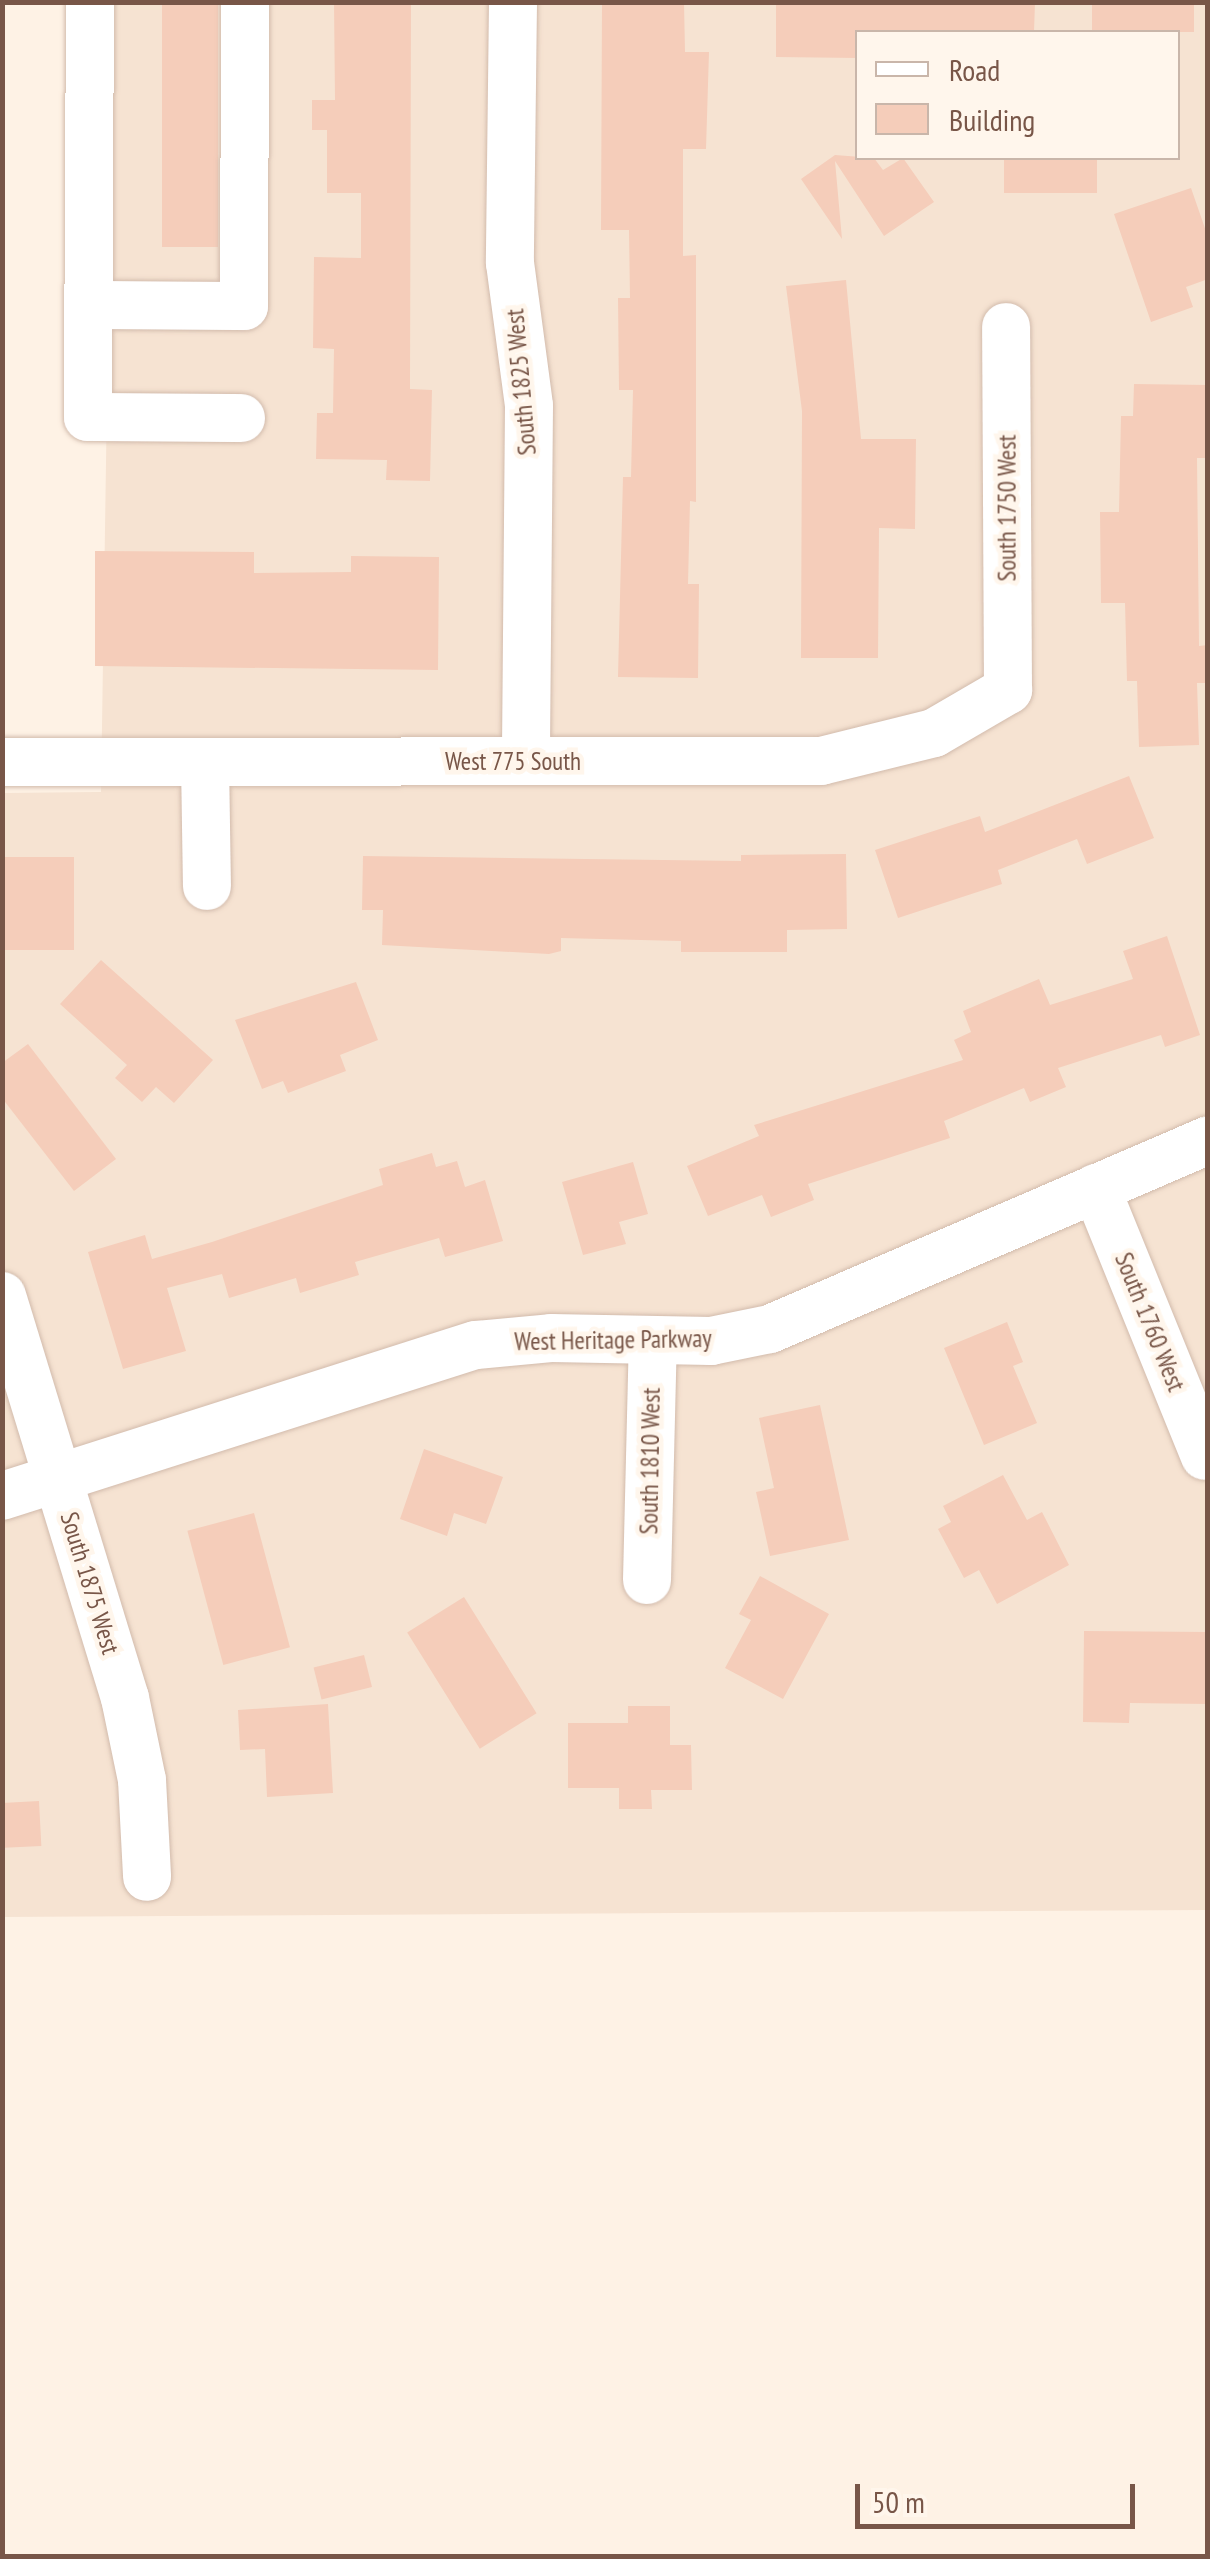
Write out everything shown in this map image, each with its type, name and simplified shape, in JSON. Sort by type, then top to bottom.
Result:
[{"type":"street","points":[[90,2],[88,417],[241,418]]},
{"type":"street","points":[[89,305],[244,306],[245,2]]},
{"type":"street","name":"South 1825 West","points":[[513,2],[510,263],[528,406],[526,761]]},
{"type":"street","name":"South 1750 West","points":[[1006,327],[1008,690]]},
{"type":"street","name":"West 775 South","points":[[2,762],[820,761],[934,733],[1008,690]]},
{"type":"street","points":[[205,762],[206,886]]},
{"type":"street","name":"West Heritage Parkway","points":[[2,1496],[476,1345],[550,1338],[711,1341],[770,1328],[1208,1140]]},
{"type":"street","name":"South 1760 West","points":[[1096,1188],[1205,1456]]},
{"type":"street","name":"South 1875 West","points":[[2,1296],[125,1698],[142,1780],[148,1877]]},
{"type":"street","name":"South 1810 West","points":[[647,1580],[653,1342]]},
{"type":"shaded area","points":[[113,3],[1207,3],[1207,1910],[3,1917],[2,793],[101,792]]},
{"type":"building","points":[[162,2],[218,2],[218,247],[162,247]]},
{"type":"building","points":[[334,2],[411,2],[410,389],[432,390],[430,481],[386,480],[387,460],[316,459],[317,413],[333,413],[334,349],[313,348],[314,257],[361,258],[361,193],[327,193],[327,130],[312,130],[312,100],[335,100]]},
{"type":"building","points":[[602,2],[684,2],[685,52],[709,52],[706,149],[683,149],[683,256],[696,255],[696,502],[690,501],[688,584],[699,584],[698,678],[618,677],[623,477],[631,477],[633,390],[619,390],[618,298],[630,298],[629,230],[601,230]]},
{"type":"building","points":[[776,2],[1035,2],[1034,30],[855,30],[855,58],[776,57]]},
{"type":"building","points":[[1092,2],[1194,2],[1194,32],[1092,30]]},
{"type":"building","points":[[835,155],[876,160],[883,170],[904,160],[934,202],[884,236],[835,161],[842,239],[801,179]]},
{"type":"building","points":[[1004,160],[1097,160],[1097,193],[1004,193]]},
{"type":"building","points":[[1191,188],[1208,237],[1208,279],[1186,287],[1193,307],[1151,322],[1114,214]]},
{"type":"building","points":[[846,280],[861,439],[916,439],[915,529],[879,528],[878,658],[801,658],[802,411],[786,286]]},
{"type":"building","points":[[1134,384],[1208,385],[1208,458],[1197,458],[1199,646],[1208,645],[1208,683],[1197,683],[1199,745],[1139,747],[1137,681],[1127,681],[1125,603],[1101,603],[1100,512],[1119,512],[1121,416],[1133,416]]},
{"type":"building","points":[[95,551],[254,552],[254,573],[351,572],[351,556],[439,557],[438,670],[95,666]]},
{"type":"building","points":[[1129,776],[1154,838],[1087,864],[1077,839],[998,870],[1002,884],[898,918],[875,850],[980,816],[985,832]]},
{"type":"building","points":[[846,854],[847,929],[787,930],[787,952],[681,952],[681,941],[561,938],[561,951],[549,954],[382,945],[383,910],[362,910],[363,856],[741,861],[741,855]]},
{"type":"building","points":[[2,857],[74,857],[74,950],[2,950]]},
{"type":"building","points":[[1167,936],[1200,1035],[1165,1047],[1161,1035],[1058,1068],[1066,1087],[1030,1102],[1024,1088],[944,1121],[950,1138],[808,1184],[814,1200],[771,1217],[762,1195],[708,1216],[687,1166],[759,1136],[754,1125],[963,1060],[954,1040],[971,1032],[963,1011],[1039,979],[1050,1005],[1133,979],[1123,951]]},
{"type":"building","points":[[101,960],[213,1060],[174,1103],[156,1087],[142,1102],[115,1078],[127,1065],[60,1004]]},
{"type":"building","points":[[356,982],[378,1040],[340,1055],[346,1071],[288,1093],[283,1081],[262,1089],[235,1020]]},
{"type":"building","points":[[28,1044],[116,1159],[74,1191],[2,1098],[2,1063]]},
{"type":"building","points":[[432,1153],[436,1167],[457,1161],[465,1187],[485,1180],[503,1241],[445,1257],[439,1238],[355,1262],[359,1275],[300,1293],[296,1278],[229,1298],[222,1274],[167,1288],[186,1351],[123,1369],[88,1252],[145,1235],[152,1259],[212,1242],[383,1185],[379,1169]]},
{"type":"building","points":[[633,1162],[648,1214],[619,1222],[626,1244],[583,1255],[562,1182]]},
{"type":"building","points":[[1007,1322],[1023,1362],[1013,1366],[1037,1423],[984,1445],[944,1348]]},
{"type":"building","points":[[820,1405],[849,1540],[770,1556],[756,1492],[774,1488],[759,1418]]},
{"type":"building","points":[[424,1449],[503,1477],[486,1524],[454,1513],[447,1536],[400,1519]]},
{"type":"building","points":[[1003,1475],[1027,1520],[1042,1512],[1069,1565],[997,1604],[979,1570],[964,1578],[938,1529],[951,1522],[943,1506]]},
{"type":"building","points":[[254,1513],[290,1647],[223,1665],[187,1531]]},
{"type":"building","points":[[760,1576],[829,1614],[783,1699],[725,1668],[751,1620],[739,1614]]},
{"type":"building","points":[[464,1597],[537,1713],[480,1749],[407,1633]]},
{"type":"building","points":[[1084,1631],[1208,1632],[1208,1704],[1130,1703],[1129,1723],[1083,1722]]},
{"type":"building","points":[[364,1655],[372,1687],[322,1700],[314,1668]]},
{"type":"building","points":[[328,1704],[333,1793],[267,1797],[265,1749],[240,1750],[238,1710]]},
{"type":"building","points":[[628,1706],[670,1706],[670,1745],[691,1745],[692,1790],[651,1790],[652,1809],[619,1809],[619,1788],[568,1788],[568,1723],[628,1723]]},
{"type":"building","points":[[39,1801],[41,1846],[4,1848],[2,1803]]}]
